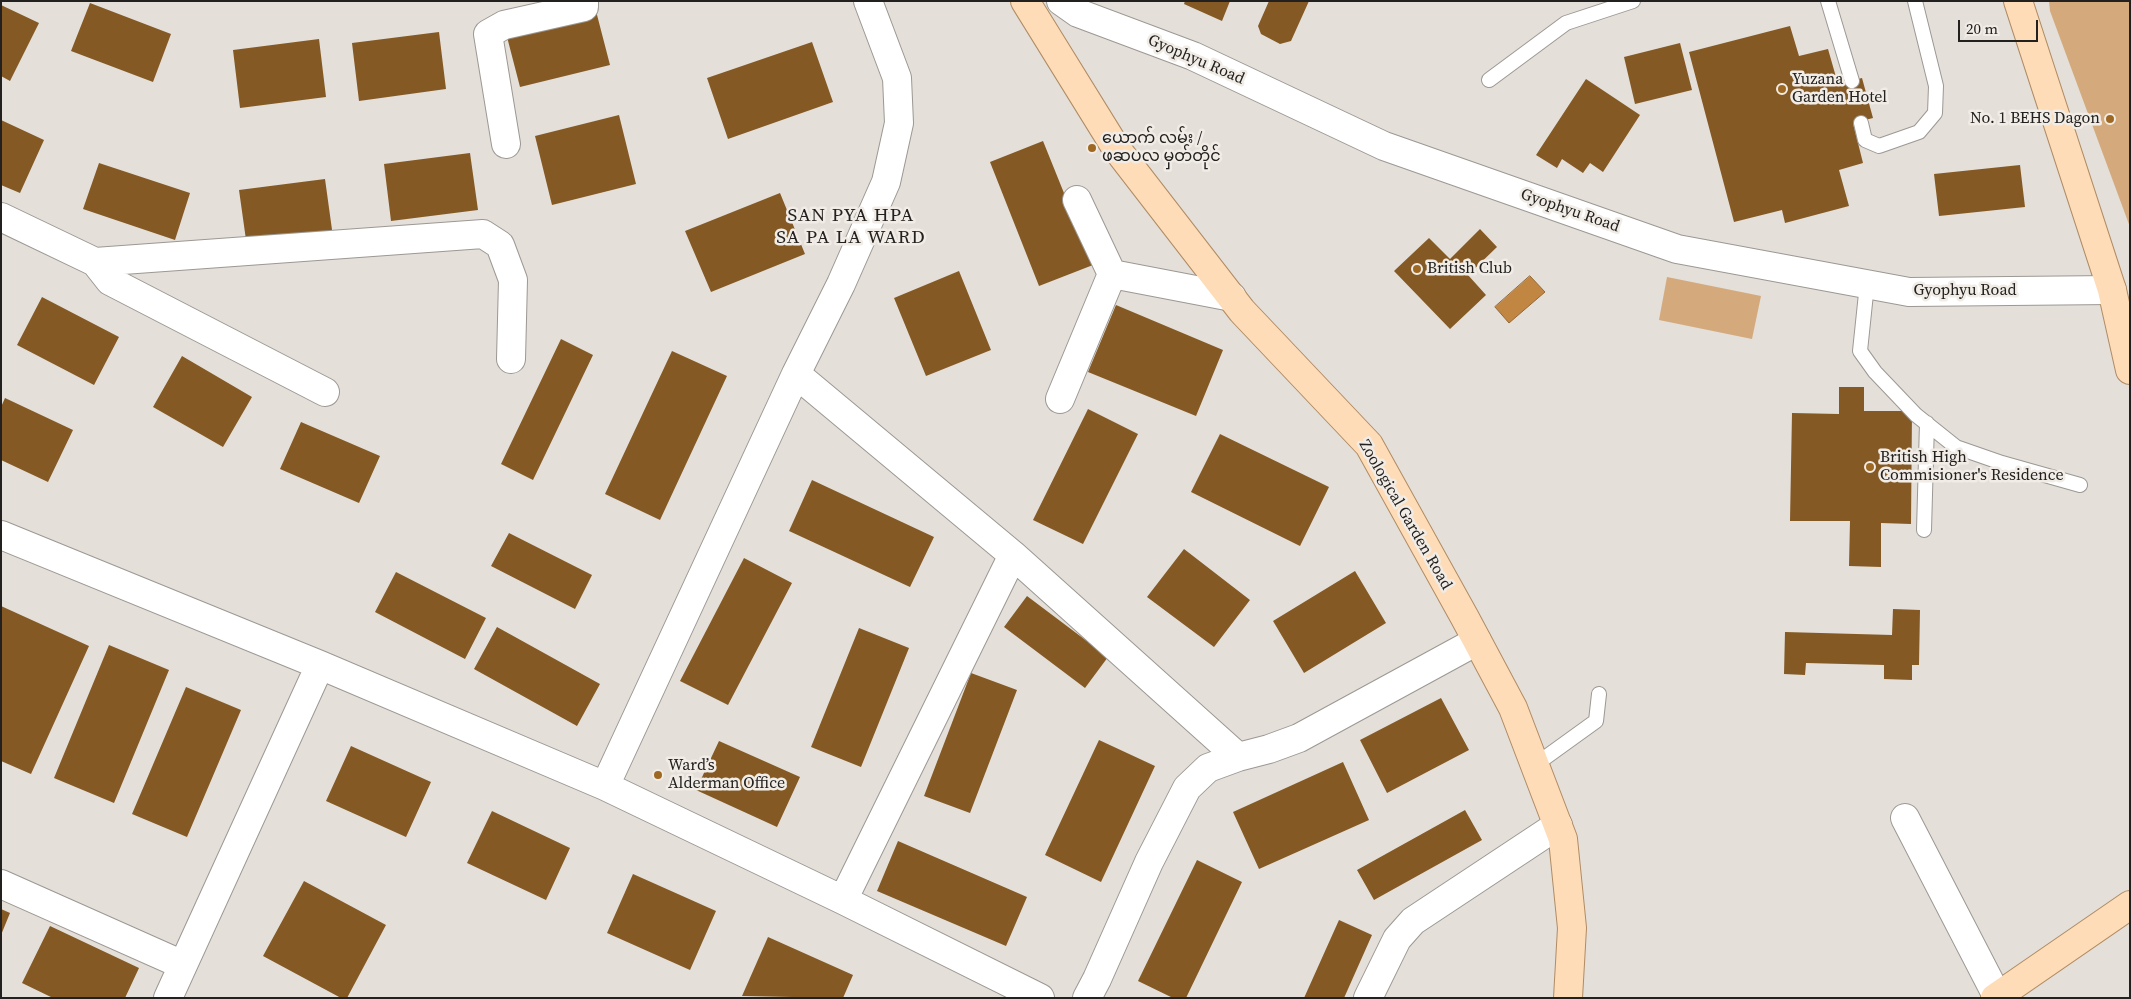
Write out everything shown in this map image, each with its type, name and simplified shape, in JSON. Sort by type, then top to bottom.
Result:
[{"type":"main road","name":"Zoological Garden Road","points":[[1025,1],[1116,148],[1242,310],[1369,445],[1477,641],[1513,708],[1563,839],[1572,928],[1568,998]]},
{"type":"main road","points":[[2018,1],[2112,290],[2130,370]]},
{"type":"main road","points":[[1996,997],[2130,905]]},
{"type":"street","points":[[506,144],[488,34],[504,25],[584,7],[584,1]]},
{"type":"street","points":[[605,786],[796,374],[841,284],[886,182],[899,123],[897,78],[868,1]]},
{"type":"street","name":"Gyophyu Road","points":[[1061,1],[1078,13],[1193,56],[1384,146],[1677,249],[1909,292],[2112,290]]},
{"type":"street","points":[[1060,399],[1112,274],[1077,200]]},
{"type":"street","points":[[1,217],[95,262],[110,281],[325,392]]},
{"type":"street","points":[[95,262],[483,234],[500,245],[513,280],[511,359]]},
{"type":"street","points":[[1112,274],[1232,297]]},
{"type":"street","points":[[796,374],[1013,555],[1238,757]]},
{"type":"street","points":[[1,535],[320,665],[605,786],[843,900],[1040,998]]},
{"type":"street","points":[[843,900],[1013,555]]},
{"type":"street","points":[[1087,998],[1098,979],[1149,862],[1187,788],[1208,768],[1238,757],[1269,750],[1299,738],[1477,641]]},
{"type":"street","points":[[168,998],[320,665]]},
{"type":"street","points":[[1905,818],[1996,997]]},
{"type":"street","points":[[1368,998],[1397,939],[1413,921],[1558,825]]},
{"type":"street","points":[[1,884],[183,965]]},
{"type":"lane","points":[[1490,80],[1566,23],[1633,1]]},
{"type":"lane","points":[[1828,1],[1852,82]]},
{"type":"lane","points":[[1861,123],[1865,140],[1878,146],[1919,132],[1935,113],[1936,86],[1915,1]]},
{"type":"lane","points":[[1867,284],[1860,351],[1875,372],[1927,424],[1956,447],[2002,463],[2080,485]]},
{"type":"lane","points":[[1924,530],[1927,424]]},
{"type":"lane","points":[[1535,765],[1596,721],[1599,694]]},
{"type":"shaded area","name":"No. 1 BEHS Dagon","points":[[2049,1],[2130,1],[2130,227],[2050,11]]},
{"type":"shaded area","points":[[1530,276],[1545,292],[1509,323],[1495,307]]},
{"type":"shaded area","points":[[1667,277],[1761,296],[1752,339],[1659,320]]},
{"type":"building","points":[[1185,1],[1230,1],[1222,21],[1184,4]]},
{"type":"building","points":[[1269,1],[1309,1],[1291,41],[1280,44],[1261,34],[1258,26]]},
{"type":"building","points":[[90,3],[171,34],[153,82],[71,51]]},
{"type":"building","points":[[1,5],[39,23],[10,81],[1,76]]},
{"type":"building","points":[[596,11],[610,65],[520,87],[506,33]]},
{"type":"building","points":[[1790,26],[1799,56],[1828,49],[1838,84],[1862,78],[1873,118],[1853,123],[1863,163],[1839,170],[1849,206],[1785,223],[1782,210],[1734,222],[1689,52]]},
{"type":"building","points":[[439,32],[446,89],[359,101],[352,43]]},
{"type":"building","points":[[319,39],[326,97],[240,108],[233,50]]},
{"type":"building","points":[[812,42],[833,102],[728,139],[707,78]]},
{"type":"building","points":[[1680,43],[1692,90],[1635,104],[1624,57]]},
{"type":"building","points":[[1586,79],[1640,115],[1603,172],[1590,163],[1583,173],[1562,159],[1557,168],[1536,155]]},
{"type":"building","points":[[619,115],[636,184],[552,205],[535,136]]},
{"type":"building","points":[[1,120],[44,140],[20,193],[1,185]]},
{"type":"building","points":[[1043,141],[1093,265],[1039,286],[990,162]]},
{"type":"building","points":[[470,153],[478,210],[391,221],[384,164]]},
{"type":"building","points":[[99,163],[190,193],[175,240],[83,209]]},
{"type":"building","points":[[2020,165],[2025,207],[1939,216],[1934,174]]},
{"type":"building","points":[[325,179],[333,237],[247,247],[239,190]]},
{"type":"building","points":[[780,193],[805,254],[711,292],[685,231]]},
{"type":"building","points":[[1480,229],[1497,247],[1468,275],[1486,295],[1450,329],[1394,271],[1429,238],[1450,259]]},
{"type":"building","points":[[959,271],[991,350],[926,376],[894,298]]},
{"type":"building","points":[[42,297],[119,337],[94,385],[17,345]]},
{"type":"building","points":[[1116,305],[1223,350],[1196,416],[1088,372]]},
{"type":"building","points":[[561,339],[593,355],[533,480],[501,464]]},
{"type":"building","points":[[672,351],[727,376],[660,520],[605,494]]},
{"type":"building","points":[[182,356],[252,397],[223,447],[153,407]]},
{"type":"building","points":[[1839,387],[1864,387],[1864,411],[1912,411],[1911,524],[1881,523],[1881,567],[1849,566],[1850,521],[1790,521],[1792,413],[1839,414]]},
{"type":"building","points":[[5,398],[73,430],[48,482],[1,460],[1,407]]},
{"type":"building","points":[[1088,409],[1138,434],[1083,544],[1033,520]]},
{"type":"building","points":[[301,422],[380,456],[359,503],[280,469]]},
{"type":"building","points":[[1220,434],[1329,487],[1300,546],[1191,492]]},
{"type":"building","points":[[812,480],[934,537],[910,587],[789,531]]},
{"type":"building","points":[[509,533],[592,575],[575,609],[491,566]]},
{"type":"building","points":[[1184,549],[1250,600],[1214,647],[1147,597]]},
{"type":"building","points":[[744,558],[792,583],[728,705],[680,681]]},
{"type":"building","points":[[1355,571],[1386,623],[1304,673],[1273,621]]},
{"type":"building","points":[[396,572],[486,618],[465,659],[375,612]]},
{"type":"building","points":[[1027,596],[1108,657],[1085,688],[1004,627]]},
{"type":"building","points":[[1,606],[89,646],[31,774],[1,761]]},
{"type":"building","points":[[1893,609],[1920,610],[1919,665],[1912,665],[1912,680],[1884,679],[1884,665],[1806,663],[1805,675],[1784,674],[1785,632],[1892,635]]},
{"type":"building","points":[[497,627],[600,684],[577,726],[474,669]]},
{"type":"building","points":[[859,628],[909,648],[861,767],[811,747]]},
{"type":"building","points":[[109,645],[169,670],[114,803],[54,778]]},
{"type":"building","points":[[971,673],[1017,690],[970,813],[924,796]]},
{"type":"building","points":[[186,687],[241,710],[187,837],[132,814]]},
{"type":"building","points":[[1441,698],[1469,750],[1387,793],[1360,740]]},
{"type":"building","points":[[1099,740],[1155,766],[1101,882],[1045,855]]},
{"type":"building","points":[[719,741],[800,777],[777,827],[696,790]]},
{"type":"building","points":[[351,746],[431,782],[406,837],[326,801]]},
{"type":"building","points":[[1343,762],[1369,820],[1259,869],[1233,812]]},
{"type":"building","points":[[1465,810],[1482,840],[1374,900],[1357,870]]},
{"type":"building","points":[[492,811],[570,848],[546,900],[467,863]]},
{"type":"building","points":[[898,841],[1027,897],[1006,946],[877,891]]},
{"type":"building","points":[[1197,860],[1242,882],[1186,998],[1173,998],[1138,981]]},
{"type":"building","points":[[633,874],[716,911],[690,970],[607,933]]},
{"type":"building","points":[[304,881],[386,925],[347,998],[341,998],[263,956]]},
{"type":"building","points":[[1,909],[10,913],[1,935]]},
{"type":"building","points":[[1339,920],[1372,935],[1344,998],[1304,998]]},
{"type":"building","points":[[50,926],[139,968],[125,998],[53,998],[22,983]]},
{"type":"building","points":[[768,937],[853,975],[843,998],[742,996]]},
{"type":"place","name":"Yuzana Garden Hotel","points":[[1782,89]]},
{"type":"place","name":"No. 1 BEHS Dagon","points":[[2110,119]]},
{"type":"place","name":"ယောက် လမ်း / ဖဆပလ မှတ်တိုင်","points":[[1092,148]]},
{"type":"place","name":"British Club","points":[[1417,269]]},
{"type":"place","name":"British High Commisioner's Residence","points":[[1870,467]]},
{"type":"place","name":"Ward’s Alderman Office","points":[[658,775]]},
{"type":"district","name":"SAN PYA HPA SA PA LA WARD","points":[[851,227]]}]
